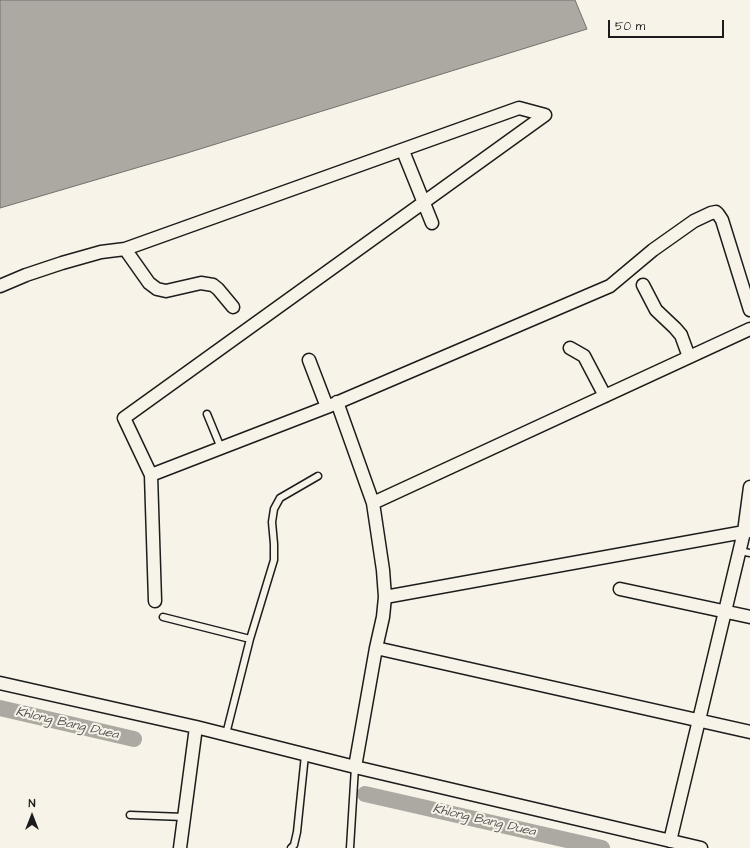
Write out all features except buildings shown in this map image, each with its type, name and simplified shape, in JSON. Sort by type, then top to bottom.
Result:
[{"type":"street","points":[[0,286],[26,275],[62,263],[101,252],[125,249],[403,151],[519,108],[545,115],[124,418],[151,475],[155,601]]},
{"type":"street","points":[[403,151],[432,223]]},
{"type":"street","points":[[151,475],[332,405],[610,286],[653,250],[711,212],[716,212],[722,220],[750,310]]},
{"type":"street","points":[[125,249],[149,283],[157,289],[166,291],[201,283],[213,285],[233,307]]},
{"type":"street","points":[[643,285],[656,310],[681,335],[689,357]]},
{"type":"street","points":[[373,503],[750,330]]},
{"type":"street","points":[[570,348],[584,356],[605,396]]},
{"type":"street","points":[[309,360],[332,405],[373,503],[383,570],[385,597],[383,617],[376,648],[355,768]]},
{"type":"street","points":[[670,841],[725,612],[745,552],[750,487]]},
{"type":"street","points":[[385,597],[747,531]]},
{"type":"street","points":[[620,589],[750,617]]},
{"type":"street","points":[[376,648],[750,732]]},
{"type":"street","points":[[0,683],[226,734],[305,756],[701,848]]},
{"type":"street","points":[[180,848],[196,727]]},
{"type":"lane","points":[[207,414],[221,448]]},
{"type":"lane","points":[[226,734],[250,639],[274,560],[272,522],[274,509],[280,498],[318,476]]},
{"type":"lane","points":[[163,617],[250,639]]},
{"type":"lane","points":[[291,848],[294,845],[296,832],[305,756]]},
{"type":"lane","points":[[350,848],[355,768]]},
{"type":"lane","points":[[130,814],[184,817]]},
{"type":"shaded area","points":[[0,0],[575,0],[587,29],[187,153],[0,208]]},
{"type":"waterway","name":"Khlong Bang Duea","points":[[0,708],[134,739]]},
{"type":"waterway","name":"Khlong Bang Duea","points":[[365,794],[602,848]]}]
